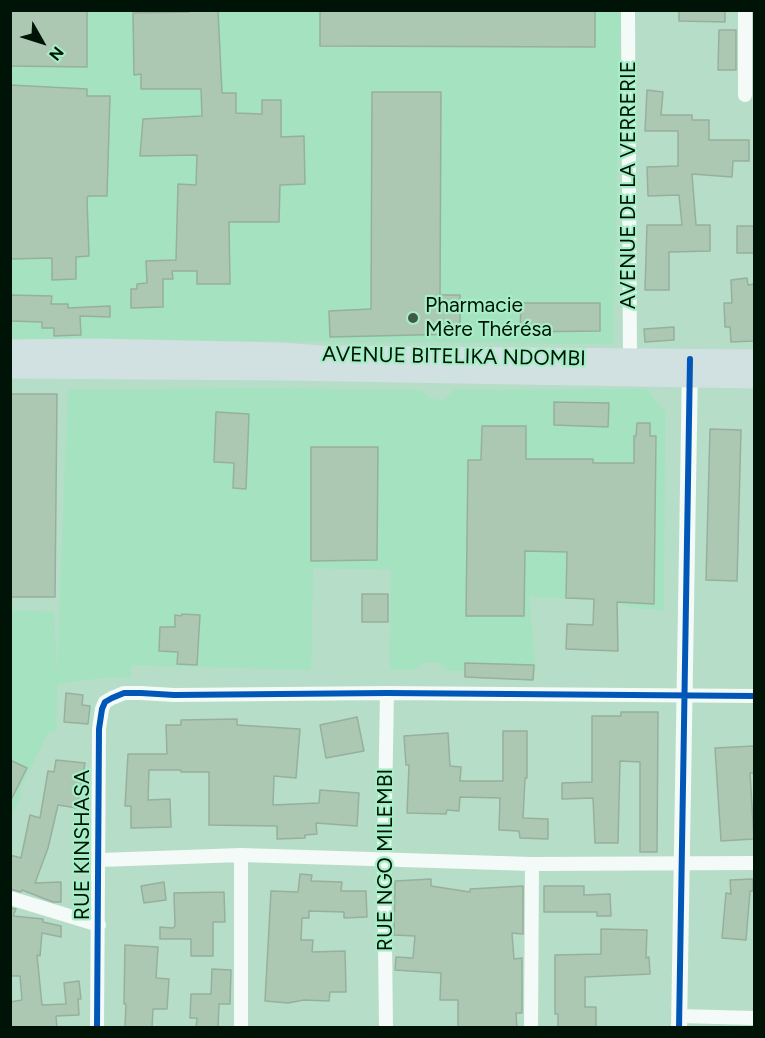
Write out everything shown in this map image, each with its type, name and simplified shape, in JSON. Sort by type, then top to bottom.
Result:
[{"type":"highway","name":"AVENUE BITELIKA NDOMBI","points":[[10,350],[94,349],[321,356],[630,359],[754,378]]},
{"type":"highway","name":"AVENUE BITELIKA NDOMBI","points":[[10,368],[691,369],[754,360]]},
{"type":"street","name":"AVENUE DE LA VERRERIE","points":[[628,10],[630,359]]},
{"type":"street","points":[[745,10],[745,95]]},
{"type":"street","points":[[691,369],[679,1022],[754,1018]]},
{"type":"street","name":"RUE KINSHASA","points":[[98,1028],[99,729],[105,702],[124,693],[174,695],[387,693]]},
{"type":"street","points":[[387,693],[754,696]]},
{"type":"street","name":"RUE NGO MILEMBI","points":[[386,1028],[384,860],[387,693]]},
{"type":"street","points":[[241,855],[241,1028]]},
{"type":"street","points":[[100,860],[241,855],[532,864],[754,863]]},
{"type":"street","points":[[531,1028],[532,864]]},
{"type":"street","points":[[10,898],[99,925]]},
{"type":"shaded area","points":[[11,11],[621,11],[613,344],[11,339]]},
{"type":"shaded area","points":[[253,388],[421,390],[431,399],[443,400],[454,390],[646,389],[665,412],[664,610],[643,609],[603,601],[529,596],[536,671],[448,671],[440,663],[425,662],[416,670],[390,670],[391,570],[313,568],[311,670],[131,665],[131,678],[109,677],[57,684],[56,731],[48,733],[21,787],[20,798],[11,815],[11,610],[54,612],[57,674],[68,390]]},
{"type":"building","points":[[10,10],[87,10],[87,67],[10,66]]},
{"type":"building","points":[[189,10],[218,10],[222,93],[236,93],[236,113],[262,114],[262,100],[281,100],[281,137],[304,136],[305,184],[280,185],[279,222],[229,222],[230,284],[197,284],[197,271],[172,271],[173,279],[163,279],[163,307],[131,308],[131,289],[137,289],[137,284],[147,283],[146,261],[176,260],[178,184],[196,185],[197,155],[140,156],[143,119],[202,116],[201,89],[141,89],[141,74],[134,75],[133,13],[189,12]]},
{"type":"building","points":[[320,10],[595,10],[595,47],[320,46]]},
{"type":"building","points":[[679,10],[725,10],[725,22],[679,21]]},
{"type":"building","points":[[719,30],[736,30],[736,70],[718,70]]},
{"type":"building","points":[[10,85],[87,89],[87,96],[110,96],[107,196],[88,196],[89,256],[76,257],[76,279],[52,280],[52,258],[10,259]]},
{"type":"building","points":[[647,90],[663,92],[661,115],[692,115],[692,120],[709,120],[709,140],[749,140],[749,161],[733,161],[732,177],[692,174],[696,225],[710,225],[710,251],[669,252],[669,290],[645,290],[647,225],[682,225],[679,195],[648,196],[647,167],[678,166],[678,131],[645,131]]},
{"type":"building","points":[[372,92],[441,92],[440,295],[460,295],[460,334],[330,337],[329,311],[371,309]]},
{"type":"building","points":[[737,226],[754,226],[754,253],[737,253]]},
{"type":"building","points":[[747,278],[748,285],[754,284],[754,341],[731,342],[730,327],[725,327],[724,303],[732,303],[731,280]]},
{"type":"building","points":[[10,295],[52,296],[51,304],[68,304],[68,308],[110,306],[110,317],[80,316],[81,335],[54,336],[54,328],[42,328],[42,322],[10,321]]},
{"type":"building","points":[[521,303],[600,303],[600,331],[520,332]]},
{"type":"building","points":[[674,327],[674,340],[645,342],[644,329]]},
{"type":"building","points":[[10,394],[57,394],[55,597],[10,597]]},
{"type":"building","points":[[554,402],[609,403],[608,427],[554,425]]},
{"type":"building","points":[[216,412],[249,414],[246,489],[233,488],[234,463],[214,462]]},
{"type":"building","points":[[637,423],[650,423],[650,436],[656,436],[654,604],[617,602],[618,651],[566,649],[567,624],[593,625],[594,599],[566,598],[567,552],[525,551],[524,616],[466,616],[468,460],[481,460],[482,426],[526,426],[526,459],[593,459],[593,463],[634,463],[634,436],[636,436]]},
{"type":"building","points":[[710,429],[741,430],[737,581],[706,580]]},
{"type":"building","points":[[311,447],[378,447],[377,560],[311,561]]},
{"type":"building","points":[[362,594],[388,594],[388,622],[362,622]]},
{"type":"building","points":[[182,614],[200,615],[197,665],[177,664],[178,652],[159,651],[160,627],[175,627],[175,615],[181,616]]},
{"type":"building","points":[[465,663],[534,665],[533,680],[465,677]]},
{"type":"building","points":[[66,693],[83,695],[82,705],[90,706],[88,724],[64,722]]},
{"type":"building","points":[[621,712],[658,712],[657,852],[640,852],[640,762],[620,761],[618,843],[595,843],[593,798],[562,799],[562,783],[592,782],[592,716],[621,716]]},
{"type":"building","points":[[357,717],[364,751],[326,758],[320,725]]},
{"type":"building","points":[[237,719],[237,725],[300,729],[296,778],[274,776],[273,805],[319,803],[320,790],[359,793],[357,826],[316,823],[317,834],[305,835],[305,838],[277,839],[277,826],[209,825],[209,772],[149,770],[148,800],[170,799],[171,827],[131,828],[131,806],[125,806],[128,754],[167,754],[166,725],[181,725],[181,720]]},
{"type":"building","points":[[503,731],[527,731],[527,778],[525,778],[523,818],[548,819],[548,839],[520,838],[519,831],[499,830],[500,798],[460,797],[459,811],[447,810],[446,814],[407,813],[409,765],[406,765],[404,736],[448,733],[450,766],[461,767],[460,781],[503,781]]},
{"type":"building","points":[[754,746],[754,773],[750,773],[754,839],[721,841],[715,748]]},
{"type":"building","points":[[10,760],[27,768],[10,802]]},
{"type":"building","points":[[56,760],[85,763],[77,808],[58,805],[48,848],[35,883],[61,882],[61,902],[53,902],[22,890],[21,892],[10,889],[10,855],[21,858],[30,815],[40,818],[48,771],[54,772]]},
{"type":"building","points":[[300,874],[312,875],[311,881],[342,882],[341,891],[366,891],[367,917],[344,918],[344,912],[309,911],[309,918],[302,918],[301,940],[313,940],[312,952],[345,951],[346,992],[330,992],[329,1001],[304,1000],[288,1003],[265,1001],[271,891],[298,892]]},
{"type":"building","points":[[431,879],[431,886],[470,892],[470,889],[523,886],[523,934],[512,933],[514,959],[522,958],[522,1013],[516,1013],[517,1028],[458,1028],[458,1000],[440,1000],[441,973],[395,970],[396,957],[413,958],[415,936],[394,935],[395,881]]},
{"type":"building","points":[[753,879],[746,940],[722,938],[726,893],[731,894],[730,880]]},
{"type":"building","points":[[164,882],[166,900],[144,903],[141,886]]},
{"type":"building","points":[[544,886],[584,886],[584,895],[610,894],[611,916],[597,916],[597,912],[544,912]]},
{"type":"building","points":[[224,892],[225,922],[213,922],[213,956],[191,956],[191,939],[160,939],[160,927],[173,928],[175,926],[174,893]]},
{"type":"building","points":[[10,908],[16,909],[13,916],[43,919],[43,922],[61,926],[61,937],[42,933],[40,956],[37,955],[42,1005],[66,1004],[64,983],[79,981],[81,999],[78,999],[79,1015],[56,1016],[57,1028],[10,1028],[10,1002],[22,1000],[20,976],[10,976]]},
{"type":"building","points":[[601,929],[647,930],[646,958],[649,957],[650,974],[585,977],[585,1007],[596,1007],[596,1028],[558,1028],[558,1014],[555,1014],[555,955],[601,954]]},
{"type":"building","points":[[125,945],[158,947],[156,978],[169,979],[167,1009],[153,1009],[152,1028],[125,1028]]},
{"type":"building","points":[[212,969],[231,970],[230,1004],[219,1004],[218,1028],[196,1028],[197,1018],[190,1018],[191,994],[211,994]]},
{"type":"cycle path","points":[[679,1028],[690,359]]},
{"type":"cycle path","points":[[97,1028],[99,729],[102,709],[105,702],[112,698],[124,693],[754,696]]},
{"type":"place","name":"Pharmacie Mère Thérésa","points":[[413,318]]}]
